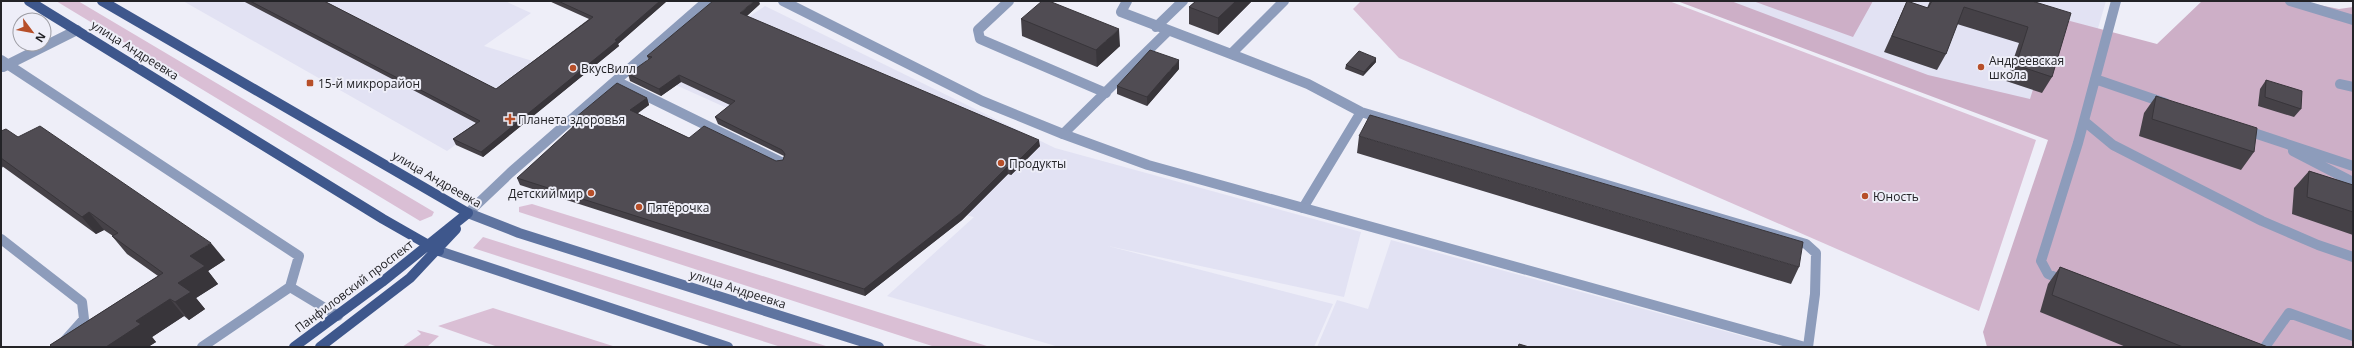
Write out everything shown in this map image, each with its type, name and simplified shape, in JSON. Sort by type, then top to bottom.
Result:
[{"type":"main road","name":"улица Андреевка","points":[[29,1],[434,248],[455,258],[728,347]]},
{"type":"main road","name":"улица Андреевка","points":[[102,1],[468,213],[519,233],[879,347]]},
{"type":"main road","points":[[434,248],[468,213]]},
{"type":"main road","name":"Панфиловский проспект","points":[[294,347],[434,248]]},
{"type":"main road","name":"Панфиловский проспект","points":[[320,347],[368,313],[434,248]]},
{"type":"street","points":[[468,213],[510,172],[707,1]]},
{"type":"street","points":[[784,1],[982,101],[1063,134],[1148,165],[1807,347],[1815,294],[1816,254],[1806,244],[1782,235],[1361,112],[1308,84],[1156,27],[1121,12],[1127,1]]},
{"type":"street","points":[[1009,1],[978,30],[980,39],[1106,93]]},
{"type":"street","points":[[1156,27],[1183,1]]},
{"type":"street","points":[[1231,54],[1284,1]]},
{"type":"street","points":[[2077,285],[2048,274],[2041,261],[2084,122],[2116,1]]},
{"type":"street","points":[[2290,1],[2353,20]]},
{"type":"street","points":[[3,64],[77,30]]},
{"type":"street","points":[[1063,134],[1168,31]]},
{"type":"street","points":[[3,64],[299,256],[290,287],[202,347]]},
{"type":"street","points":[[2096,79],[2176,106]]},
{"type":"street","points":[[616,81],[782,162]]},
{"type":"street","points":[[2340,84],[2353,88]]},
{"type":"street","points":[[1303,208],[1361,112]]},
{"type":"street","points":[[2084,122],[2113,145],[2262,220],[2318,245],[2353,256]]},
{"type":"street","points":[[2234,126],[2353,166]]},
{"type":"street","points":[[2263,136],[2353,182]]},
{"type":"street","points":[[1,239],[82,302],[84,319],[59,347]]},
{"type":"street","points":[[290,287],[338,316]]},
{"type":"street","points":[[2265,347],[2289,312],[2353,336]]},
{"type":"shaded area","points":[[56,1],[78,1],[434,212],[432,216],[420,221]]},
{"type":"shaded area","points":[[183,1],[505,1],[531,13],[484,46],[536,62],[533,88],[447,151]]},
{"type":"shaded area","name":"Юность","points":[[1361,1],[1669,1],[2036,140],[1979,311],[1399,58],[1353,9]]},
{"type":"shaded area","points":[[1677,1],[1731,1],[1928,75],[2030,99],[2055,17],[2157,44],[2202,1],[2300,1],[2339,9],[2353,7],[2353,347],[1987,347],[1983,332],[2048,140]]},
{"type":"shaded area","name":"Андреевская школа","points":[[1686,1],[2106,1],[2067,134]]},
{"type":"shaded area","points":[[1753,1],[1873,1],[1853,37]]},
{"type":"shaded area","points":[[765,6],[1055,148],[1361,232],[1344,297],[1108,246],[1333,304],[1314,347],[1059,347],[887,296],[974,217],[965,215],[658,77]]},
{"type":"shaded area","points":[[532,204],[990,347],[935,347],[519,212],[519,207]]},
{"type":"shaded area","points":[[483,237],[829,347],[781,347],[473,248]]},
{"type":"shaded area","points":[[1391,240],[1783,347],[1317,347],[1337,300],[1368,309]]},
{"type":"shaded area","points":[[493,308],[616,347],[498,347],[438,326]]},
{"type":"shaded area","points":[[417,330],[439,336],[427,347],[402,347],[421,334]]},
{"type":"building","points":[[250,1],[324,1],[496,89],[593,17],[558,1],[660,1],[615,40],[617,41],[481,152],[453,139],[480,121]]},
{"type":"building","points":[[713,1],[754,1],[740,13],[1039,140],[1010,169],[1007,167],[961,213],[864,289],[517,178],[575,125],[570,122],[617,83],[647,98],[630,110],[689,138],[704,126],[776,161],[783,160],[785,154],[782,150],[715,117],[735,101],[679,75],[659,89],[628,74],[652,57],[647,56]]},
{"type":"building","points":[[1042,1],[1049,1],[1119,29],[1096,50],[1021,19]]},
{"type":"building","points":[[1196,1],[1236,1],[1218,18],[1189,7]]},
{"type":"building","points":[[1907,1],[1928,8],[1932,1],[2032,1],[2071,13],[2052,77],[2016,65],[2028,27],[1964,7],[1946,54],[1892,36]]},
{"type":"building","points":[[1150,50],[1179,60],[1147,97],[1117,86]]},
{"type":"building","points":[[1359,51],[1376,58],[1364,72],[1346,65]]},
{"type":"building","points":[[2266,80],[2302,91],[2301,109],[2265,97]]},
{"type":"building","points":[[2156,96],[2257,128],[2254,152],[2152,119]]},
{"type":"building","points":[[1370,115],[1803,242],[1799,267],[1359,136]]},
{"type":"building","points":[[40,126],[211,243],[190,256],[205,266],[178,283],[191,292],[175,302],[170,299],[136,321],[141,324],[106,347],[52,347],[50,345],[163,273],[112,236],[118,233],[89,212],[82,217],[1,158],[1,131],[6,129],[18,137]]},
{"type":"building","points":[[2309,171],[2353,185],[2353,212],[2307,197]]},
{"type":"building","points":[[2060,267],[2268,347],[2183,347],[2052,295]]},
{"type":"building","points":[[1519,344],[1529,347],[1518,347]]},
{"type":"place","name":"Андреевская школа","points":[[1981,67]]},
{"type":"place","name":"ВкусВилл","points":[[573,68]]},
{"type":"place","name":"15-й микрорайон","points":[[310,83]]},
{"type":"place","name":"Планета здоровья","points":[[510,119]]},
{"type":"place","name":"Продукты","points":[[1001,163]]},
{"type":"place","name":"Детский мир","points":[[591,193]]},
{"type":"place","name":"Юность","points":[[1865,196]]},
{"type":"place","name":"Пятёрочка","points":[[639,207]]}]
